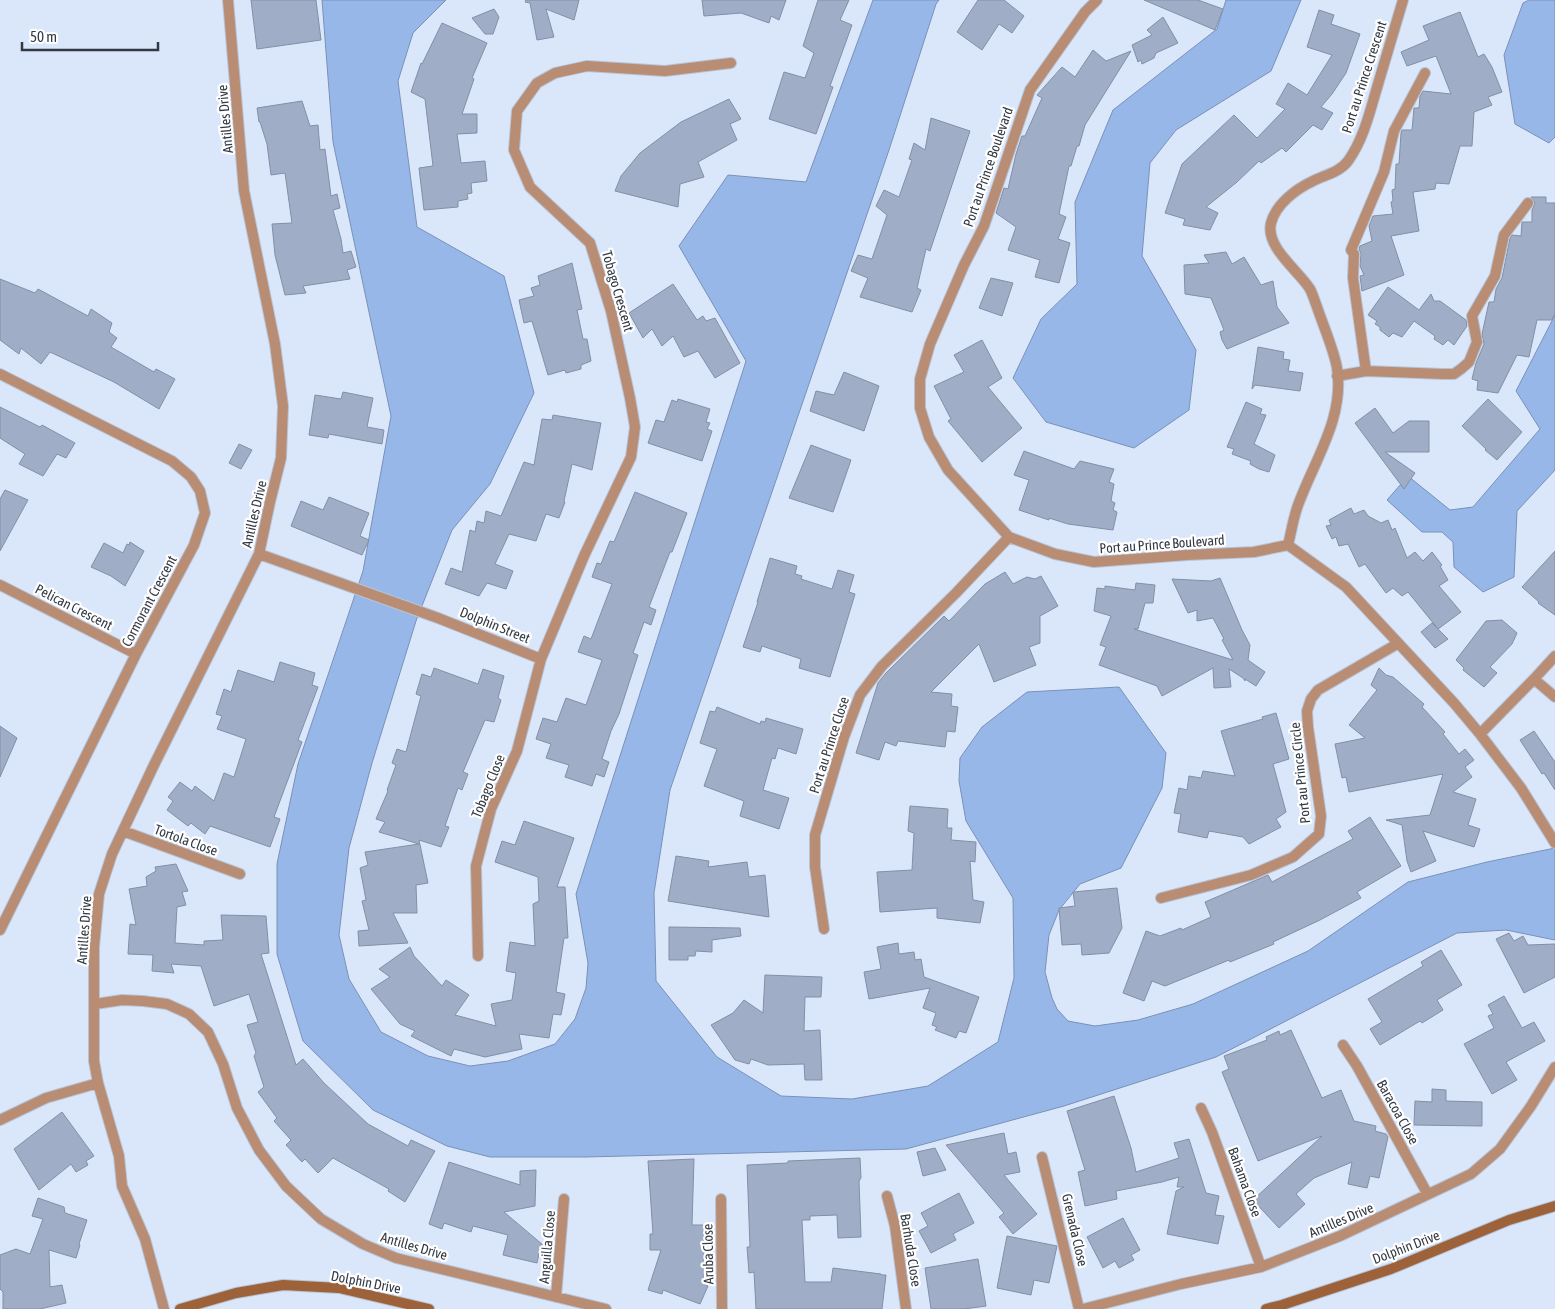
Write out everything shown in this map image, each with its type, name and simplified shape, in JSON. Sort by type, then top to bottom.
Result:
[{"type":"street","name":"Antilles Drive","points":[[164,1309],[145,1239],[122,1186],[119,1156],[98,1083],[94,1061],[94,947],[99,894],[112,854],[153,767],[260,554],[270,502],[282,458],[283,406],[275,344],[244,191],[228,0]]},
{"type":"street","name":"Port au Prince Boulevard","points":[[1097,0],[1079,19],[1030,90],[984,226],[964,265],[930,344],[920,379],[920,408],[929,437],[948,470],[1009,537],[1055,554],[1094,562],[1254,552],[1288,545]]},
{"type":"street","name":"Port au Prince Crescent","points":[[1288,545],[1297,508],[1321,453],[1331,424],[1338,397],[1337,368],[1310,289],[1289,265],[1274,243],[1271,223],[1281,205],[1295,192],[1313,181],[1335,172],[1348,162],[1363,133],[1403,0]]},
{"type":"street","name":"Tobago Crescent","points":[[541,659],[584,556],[631,457],[635,428],[611,311],[590,243],[530,187],[514,150],[517,111],[537,83],[555,73],[587,66],[665,71],[731,63]]},
{"type":"street","points":[[1366,371],[1353,278],[1354,254],[1351,250],[1384,172],[1394,131],[1425,73]]},
{"type":"street","points":[[1337,376],[1366,371],[1454,374],[1469,362],[1477,342],[1472,316],[1495,276],[1504,235],[1528,203]]},
{"type":"street","name":"Cormorant Crescent","points":[[0,374],[172,461],[190,477],[200,490],[205,512],[194,545],[136,654],[0,930]]},
{"type":"street","name":"Port au Prince Close","points":[[824,929],[815,867],[815,835],[844,737],[860,695],[882,666],[956,593],[1009,537]]},
{"type":"street","points":[[1288,545],[1346,587],[1397,644],[1454,703],[1521,788],[1555,842]]},
{"type":"street","name":"Dolphin Street","points":[[260,554],[438,618],[541,659]]},
{"type":"street","name":"Pelican Crescent","points":[[0,584],[136,654]]},
{"type":"street","name":"Port au Prince Circle","points":[[1161,898],[1251,874],[1293,858],[1319,834],[1321,816],[1307,711],[1311,699],[1318,690],[1397,644]]},
{"type":"street","points":[[1480,734],[1555,656]]},
{"type":"street","name":"Tobago Close","points":[[478,956],[476,866],[491,809],[517,750],[541,659]]},
{"type":"street","points":[[1534,679],[1555,697]]},
{"type":"street","name":"Tortola Close","points":[[123,831],[240,874]]},
{"type":"street","name":"Antilles Drive","points":[[95,1004],[122,1000],[167,1004],[189,1014],[208,1032],[223,1064],[237,1108],[259,1150],[286,1186],[321,1219],[363,1244],[396,1258],[606,1309]]},
{"type":"street","name":"Baracoa Close","points":[[1343,1046],[1357,1066],[1427,1194]]},
{"type":"street","name":"Antilles Drive","points":[[1083,1309],[1181,1284],[1261,1267],[1340,1236],[1471,1174],[1500,1149],[1531,1106],[1555,1067]]},
{"type":"street","points":[[0,1120],[46,1098],[98,1083]]},
{"type":"street","name":"Bahama Close","points":[[1201,1108],[1212,1132],[1261,1267]]},
{"type":"street","name":"Grenada Close","points":[[1042,1157],[1079,1309]]},
{"type":"street","name":"Barhuda Close","points":[[887,1196],[894,1226],[906,1309]]},
{"type":"street","name":"Anguilla Close","points":[[556,1297],[564,1199]]},
{"type":"street","name":"Aruba Close","points":[[721,1199],[722,1309]]},
{"type":"street","name":"Dolphin Drive","points":[[1266,1309],[1391,1269],[1509,1220],[1555,1206]]},
{"type":"street","name":"Dolphin Drive","points":[[180,1309],[236,1293],[283,1285],[339,1288],[429,1309]]},
{"type":"water","points":[[322,0],[446,0],[413,33],[398,81],[417,227],[504,276],[534,393],[490,484],[452,530],[416,621],[372,763],[349,848],[339,935],[349,979],[381,1032],[428,1056],[470,1066],[508,1061],[555,1044],[575,1019],[586,988],[588,963],[576,894],[746,361],[679,246],[728,175],[806,182],[873,0],[939,0],[936,4],[889,150],[670,790],[654,893],[656,981],[717,1057],[781,1096],[852,1099],[928,1086],[998,1042],[1014,978],[1013,898],[966,821],[959,781],[960,758],[982,727],[1027,692],[1119,687],[1166,753],[1162,788],[1121,868],[1080,884],[1059,910],[1049,935],[1045,972],[1057,1009],[1068,1021],[1095,1026],[1138,1020],[1193,1004],[1308,951],[1408,882],[1487,862],[1555,848],[1555,940],[1506,930],[1457,933],[1216,1057],[1064,1106],[906,1149],[586,1157],[490,1157],[447,1146],[373,1110],[303,1041],[277,954],[277,864],[298,764],[363,571],[391,416],[333,142]]},
{"type":"water","points":[[1226,0],[1301,0],[1271,71],[1176,130],[1150,163],[1142,256],[1196,350],[1189,410],[1134,448],[1046,422],[1013,378],[1041,319],[1077,284],[1075,202],[1113,110],[1217,29]]},
{"type":"water","points":[[1529,0],[1555,0],[1555,137],[1549,143],[1515,124],[1504,55],[1523,3]]},
{"type":"water","points":[[1555,315],[1555,470],[1517,511],[1514,577],[1483,592],[1454,567],[1453,542],[1442,532],[1422,532],[1387,500],[1408,476],[1450,510],[1473,507],[1540,429],[1516,391]]},
{"type":"building","points":[[251,0],[316,0],[321,40],[257,49]]},
{"type":"building","points":[[526,0],[579,0],[574,20],[546,9],[554,37],[537,40],[530,3],[525,2]]},
{"type":"building","points":[[702,0],[786,0],[779,20],[771,16],[769,23],[741,13],[704,16]]},
{"type":"building","points":[[818,0],[849,0],[840,20],[852,25],[830,86],[833,87],[816,134],[769,119],[784,72],[805,78],[814,53],[803,46]]},
{"type":"building","points":[[978,0],[1004,0],[1024,16],[1012,33],[999,24],[982,50],[957,32]]},
{"type":"building","points":[[1144,0],[1198,0],[1223,9],[1215,30]]},
{"type":"building","points":[[494,9],[499,17],[493,34],[485,34],[472,18]]},
{"type":"building","points":[[1319,10],[1334,15],[1331,24],[1360,34],[1346,73],[1321,107],[1333,113],[1322,130],[1313,125],[1286,152],[1282,148],[1261,163],[1259,161],[1206,207],[1218,213],[1210,230],[1183,225],[1185,219],[1165,213],[1182,164],[1234,115],[1257,138],[1285,109],[1276,104],[1288,83],[1307,95],[1332,55],[1307,47]]},
{"type":"building","points":[[1460,12],[1478,57],[1484,54],[1492,67],[1502,92],[1488,97],[1492,105],[1474,112],[1472,146],[1460,146],[1449,184],[1436,183],[1435,189],[1413,192],[1419,231],[1391,236],[1404,275],[1362,291],[1360,276],[1364,275],[1360,266],[1361,254],[1359,249],[1360,246],[1372,241],[1369,226],[1373,216],[1393,214],[1392,190],[1395,189],[1396,164],[1399,164],[1402,130],[1412,130],[1414,108],[1419,108],[1420,96],[1423,91],[1451,94],[1436,56],[1407,66],[1401,52],[1429,40],[1423,26]]},
{"type":"building","points":[[1163,17],[1178,43],[1156,53],[1154,58],[1142,64],[1141,60],[1138,62],[1132,45],[1152,35],[1147,30]]},
{"type":"building","points":[[442,23],[487,43],[472,78],[474,79],[462,114],[477,114],[477,133],[457,134],[461,163],[485,161],[487,181],[471,183],[472,193],[467,194],[468,199],[458,201],[458,207],[424,210],[419,168],[433,166],[425,99],[411,92],[421,63]]},
{"type":"building","points":[[1093,50],[1106,61],[1131,51],[1085,125],[1079,146],[1077,146],[1071,166],[1069,166],[1059,214],[1066,217],[1058,239],[1070,243],[1059,283],[1035,277],[1040,260],[1008,250],[1016,227],[996,213],[1004,188],[1008,189],[1022,136],[1025,136],[1042,98],[1037,95],[1062,67],[1075,77]]},
{"type":"building","points":[[729,99],[741,119],[730,124],[737,140],[698,162],[704,177],[680,184],[678,207],[615,191],[621,176],[640,153],[681,122]]},
{"type":"building","points":[[302,101],[310,126],[318,125],[320,150],[325,149],[331,196],[337,194],[340,208],[333,210],[343,253],[351,251],[356,267],[347,270],[350,279],[303,286],[306,293],[285,295],[275,255],[272,224],[292,223],[285,173],[271,175],[267,144],[259,122],[257,108]]},
{"type":"building","points":[[931,118],[970,131],[930,251],[926,249],[917,288],[921,290],[912,312],[860,297],[868,278],[851,271],[858,255],[872,259],[887,215],[876,206],[884,190],[899,197],[912,160],[909,159],[914,143],[925,150]]},
{"type":"building","points":[[1531,197],[1546,197],[1546,203],[1555,203],[1555,313],[1552,320],[1537,320],[1529,357],[1517,355],[1498,393],[1477,390],[1478,381],[1472,379],[1484,344],[1482,334],[1489,302],[1494,302],[1496,289],[1502,278],[1510,238],[1512,235],[1521,236],[1522,222],[1532,222],[1532,210],[1535,203]]},
{"type":"building","points":[[1226,252],[1232,264],[1244,257],[1261,285],[1273,281],[1277,307],[1289,323],[1227,349],[1220,332],[1224,330],[1211,298],[1185,294],[1184,265],[1209,263],[1204,255]]},
{"type":"building","points":[[572,263],[582,309],[577,310],[583,339],[587,339],[591,361],[581,365],[581,369],[566,373],[565,370],[548,375],[532,321],[524,323],[519,300],[534,296],[531,288],[540,285],[538,276]]},
{"type":"building","points":[[991,278],[1013,283],[1002,316],[979,308]]},
{"type":"building","points":[[0,279],[35,293],[38,289],[88,316],[91,309],[112,323],[109,332],[117,338],[111,347],[154,372],[156,369],[175,379],[159,409],[114,382],[50,352],[41,364],[21,348],[19,354],[0,340]]},
{"type":"building","points":[[673,284],[697,320],[703,316],[706,321],[715,318],[740,363],[715,378],[698,351],[684,357],[673,336],[662,346],[652,329],[643,338],[629,313]]},
{"type":"building","points":[[1388,287],[1419,310],[1431,294],[1434,301],[1440,301],[1466,320],[1467,326],[1454,345],[1448,340],[1443,345],[1434,339],[1435,336],[1414,321],[1402,337],[1393,333],[1389,337],[1375,324],[1377,321],[1368,315]]},
{"type":"building","points":[[982,340],[1002,378],[988,387],[1022,428],[982,462],[948,421],[951,419],[934,386],[964,372],[954,355]]},
{"type":"building","points":[[1258,347],[1284,352],[1283,359],[1290,360],[1288,371],[1303,373],[1300,391],[1255,385],[1252,389]]},
{"type":"building","points":[[844,372],[879,386],[864,431],[810,411],[816,391],[834,395]]},
{"type":"building","points":[[343,392],[373,398],[367,427],[384,430],[382,444],[329,434],[328,438],[309,435],[315,395],[341,399]]},
{"type":"building","points":[[678,399],[710,409],[706,422],[710,423],[707,429],[712,431],[702,461],[648,443],[656,420],[664,422],[672,400],[677,402]]},
{"type":"building","points":[[1488,399],[1522,432],[1497,460],[1462,426]]},
{"type":"building","points":[[1246,402],[1262,409],[1260,414],[1266,415],[1254,444],[1275,455],[1269,472],[1250,464],[1251,461],[1232,454],[1234,449],[1227,447]]},
{"type":"building","points":[[0,407],[40,427],[42,425],[75,443],[66,458],[57,454],[43,476],[19,464],[25,454],[0,438]]},
{"type":"building","points":[[1375,408],[1393,433],[1409,421],[1429,421],[1429,452],[1385,452],[1415,473],[1404,489],[1355,423]]},
{"type":"building","points":[[553,415],[601,423],[592,470],[572,464],[565,502],[559,518],[546,514],[536,541],[509,534],[495,564],[513,571],[506,589],[487,583],[479,596],[445,584],[451,568],[462,572],[470,530],[475,532],[477,521],[484,523],[486,511],[501,516],[524,462],[534,465],[542,419],[552,420]]},
{"type":"building","points":[[239,444],[252,450],[241,469],[229,463]]},
{"type":"building","points":[[811,445],[851,460],[833,512],[789,498]]},
{"type":"building","points":[[1024,451],[1074,469],[1080,461],[1114,469],[1109,482],[1114,484],[1111,501],[1115,503],[1113,510],[1117,512],[1113,530],[1068,524],[1049,518],[1049,520],[1019,510],[1029,480],[1014,475]]},
{"type":"building","points":[[5,490],[28,500],[0,551],[0,499]]},
{"type":"building","points":[[635,492],[687,513],[649,607],[656,610],[651,625],[644,622],[633,653],[638,655],[602,759],[609,762],[604,777],[596,774],[592,786],[565,777],[569,765],[546,758],[551,744],[536,739],[543,718],[557,722],[566,698],[586,705],[602,660],[578,652],[584,636],[591,639],[612,584],[592,577],[597,563],[601,564],[610,541],[614,542]]},
{"type":"building","points":[[329,497],[369,513],[360,536],[369,540],[362,555],[291,526],[301,501],[323,510]]},
{"type":"building","points":[[1351,508],[1354,514],[1364,510],[1368,516],[1381,523],[1388,520],[1392,530],[1395,528],[1407,558],[1415,552],[1423,561],[1432,552],[1442,565],[1440,566],[1448,580],[1439,586],[1461,612],[1438,629],[1408,592],[1402,596],[1393,588],[1386,593],[1365,564],[1359,567],[1348,544],[1339,546],[1336,537],[1332,539],[1326,526],[1331,525],[1329,520]]},
{"type":"building","points":[[130,542],[144,551],[125,586],[111,576],[91,567],[104,543],[123,553]]},
{"type":"building","points":[[1555,551],[1555,615],[1538,603],[1522,587]]},
{"type":"building","points":[[770,558],[797,566],[795,574],[802,576],[801,579],[832,589],[838,570],[854,575],[849,592],[855,594],[830,677],[799,668],[801,659],[762,646],[760,652],[743,647]]},
{"type":"building","points":[[1005,572],[1013,584],[1027,577],[1035,579],[1041,576],[1058,606],[1040,616],[1040,643],[1029,647],[1036,665],[994,682],[979,644],[931,692],[952,694],[951,706],[958,707],[955,732],[947,731],[945,747],[898,741],[896,746],[885,742],[879,760],[856,753],[878,683],[886,673],[944,616],[949,621],[985,584]]},
{"type":"building","points":[[1220,578],[1250,645],[1248,660],[1265,672],[1256,686],[1245,679],[1245,681],[1229,669],[1231,687],[1214,688],[1213,668],[1162,696],[1157,686],[1099,665],[1106,647],[1100,645],[1111,616],[1094,611],[1097,588],[1105,589],[1105,586],[1135,590],[1136,583],[1155,585],[1153,603],[1145,603],[1138,629],[1134,629],[1233,660],[1213,618],[1197,621],[1197,610],[1188,613],[1172,579],[1211,581]]},
{"type":"building","points":[[1502,620],[1517,633],[1512,644],[1490,667],[1497,673],[1484,687],[1463,670],[1464,668],[1456,660],[1486,621]]},
{"type":"building","points":[[1432,623],[1448,639],[1435,648],[1421,632]]},
{"type":"building","points":[[280,662],[315,673],[312,685],[318,687],[298,740],[302,742],[274,817],[280,819],[270,847],[210,826],[205,834],[191,823],[188,826],[167,810],[173,801],[168,797],[180,782],[192,791],[195,786],[214,801],[224,773],[234,777],[246,739],[217,729],[222,716],[216,714],[224,689],[231,692],[238,670],[274,682]]},
{"type":"building","points":[[434,668],[478,684],[483,669],[504,676],[498,698],[501,700],[494,722],[485,720],[463,772],[468,774],[462,790],[458,788],[445,826],[449,827],[441,847],[419,840],[428,883],[416,885],[417,913],[393,913],[408,943],[359,946],[358,931],[369,930],[362,901],[366,900],[360,868],[368,865],[365,852],[419,844],[379,832],[385,822],[376,819],[388,791],[396,765],[392,763],[397,749],[406,752],[421,696],[416,694],[422,674],[431,677]]},
{"type":"building","points":[[1379,668],[1386,675],[1393,677],[1424,704],[1422,707],[1445,732],[1443,734],[1459,754],[1465,749],[1474,760],[1465,767],[1472,777],[1453,792],[1476,799],[1468,825],[1480,829],[1474,847],[1423,831],[1436,861],[1411,872],[1407,861],[1402,825],[1386,820],[1430,815],[1443,774],[1349,792],[1346,777],[1342,778],[1335,744],[1365,738],[1349,725],[1377,690],[1371,685]]},
{"type":"building","points":[[717,707],[760,724],[761,721],[765,722],[766,718],[803,729],[796,754],[778,748],[775,759],[772,758],[763,790],[789,798],[779,829],[740,816],[744,801],[704,786],[717,749],[700,743],[710,711],[715,712]]},
{"type":"building","points":[[1276,713],[1289,759],[1273,764],[1286,812],[1276,819],[1281,827],[1249,844],[1243,837],[1209,831],[1207,838],[1178,832],[1181,814],[1174,813],[1179,788],[1187,790],[1189,776],[1201,778],[1203,771],[1235,776],[1221,731],[1263,719],[1262,717]]},
{"type":"building","points":[[0,726],[17,738],[0,777]]},
{"type":"building","points":[[1534,731],[1555,762],[1555,790],[1520,740]]},
{"type":"building","points":[[910,806],[948,809],[947,828],[952,828],[951,840],[976,842],[975,862],[970,861],[973,900],[984,902],[980,923],[937,918],[937,908],[880,912],[877,872],[912,870],[914,833],[908,831]]},
{"type":"building","points":[[1370,817],[1401,866],[1357,892],[1361,898],[1273,942],[1274,944],[1230,962],[1229,960],[1165,986],[1152,981],[1144,1001],[1123,993],[1146,931],[1160,936],[1181,928],[1182,930],[1211,917],[1205,902],[1268,875],[1272,882],[1353,839],[1348,831]]},
{"type":"building","points":[[524,821],[574,838],[557,887],[565,887],[568,938],[564,938],[556,992],[565,994],[561,1015],[553,1014],[549,1038],[519,1034],[522,1049],[485,1057],[454,1049],[451,1056],[411,1036],[415,1031],[400,1024],[371,989],[390,977],[379,969],[410,947],[414,956],[442,986],[446,980],[469,995],[455,1015],[496,1026],[491,1004],[512,1000],[516,973],[506,971],[510,942],[535,946],[533,904],[539,901],[538,877],[495,862],[502,841],[515,845]]},
{"type":"building","points":[[676,856],[709,861],[708,867],[747,862],[749,877],[765,875],[769,917],[668,901]]},
{"type":"building","points":[[176,864],[188,891],[182,892],[186,905],[177,907],[175,943],[204,945],[204,941],[223,940],[221,915],[266,916],[269,953],[261,954],[296,1065],[303,1059],[324,1083],[368,1124],[408,1146],[411,1140],[435,1151],[405,1202],[388,1191],[389,1189],[333,1158],[318,1173],[305,1159],[302,1162],[286,1145],[291,1140],[274,1121],[277,1118],[258,1092],[264,1087],[247,1025],[258,1022],[249,994],[214,1006],[201,966],[171,964],[174,973],[152,971],[153,955],[128,954],[130,924],[136,925],[129,889],[147,886],[146,877],[156,871],[155,867]]},
{"type":"building","points":[[1117,888],[1122,928],[1109,953],[1082,955],[1081,944],[1062,945],[1059,908],[1075,906],[1073,892]]},
{"type":"building","points":[[669,927],[740,928],[741,936],[712,940],[712,952],[696,951],[695,956],[688,956],[688,960],[669,960]]},
{"type":"building","points":[[1509,933],[1514,941],[1523,936],[1528,945],[1555,944],[1555,977],[1524,993],[1496,939]]},
{"type":"building","points":[[898,943],[899,954],[914,952],[915,960],[921,959],[924,977],[979,997],[966,1033],[959,1031],[956,1038],[935,1030],[937,1027],[932,1025],[936,1013],[923,1008],[930,988],[869,999],[864,972],[881,969],[877,947]]},
{"type":"building","points":[[1441,950],[1462,985],[1437,1000],[1443,1010],[1422,1023],[1420,1021],[1380,1045],[1370,1029],[1382,1022],[1368,999],[1423,966],[1421,962]]},
{"type":"building","points":[[765,975],[822,977],[821,997],[805,997],[804,1031],[820,1030],[822,1080],[805,1080],[804,1064],[768,1065],[751,1059],[749,1064],[735,1060],[711,1025],[733,1013],[744,1000],[763,1013]]},
{"type":"building","points":[[1504,996],[1522,1028],[1534,1022],[1545,1041],[1506,1062],[1517,1080],[1492,1094],[1464,1044],[1494,1028],[1488,1016],[1493,1014],[1488,1005]]},
{"type":"building","points":[[1291,1030],[1322,1098],[1341,1090],[1354,1121],[1376,1126],[1375,1131],[1386,1134],[1388,1137],[1379,1178],[1370,1176],[1367,1188],[1348,1184],[1352,1162],[1314,1178],[1296,1194],[1305,1204],[1279,1228],[1253,1200],[1322,1136],[1258,1161],[1222,1072],[1229,1069],[1224,1056],[1267,1040],[1266,1037],[1279,1031],[1280,1035]]},
{"type":"building","points":[[1432,1089],[1446,1090],[1446,1101],[1482,1102],[1482,1126],[1414,1125],[1415,1101],[1432,1102]]},
{"type":"building","points":[[1114,1096],[1131,1148],[1136,1172],[1179,1158],[1174,1143],[1189,1139],[1206,1193],[1219,1196],[1215,1215],[1224,1216],[1218,1244],[1167,1234],[1176,1191],[1184,1187],[1177,1187],[1179,1177],[1116,1191],[1117,1199],[1085,1206],[1078,1172],[1085,1170],[1067,1111]]},
{"type":"building","points":[[62,1112],[94,1156],[86,1161],[88,1165],[76,1172],[71,1164],[39,1190],[14,1149]]},
{"type":"building","points":[[1004,1133],[1008,1154],[1016,1152],[1020,1172],[1004,1175],[1037,1214],[1013,1234],[999,1217],[1004,1213],[946,1145]]},
{"type":"building","points":[[935,1148],[946,1170],[923,1176],[917,1152]]},
{"type":"building","points":[[860,1158],[861,1237],[838,1238],[837,1215],[810,1216],[810,1220],[802,1220],[805,1282],[831,1282],[833,1268],[886,1275],[882,1309],[756,1309],[754,1272],[749,1273],[747,1247],[750,1247],[747,1165]]},
{"type":"building","points":[[694,1159],[692,1225],[704,1225],[704,1284],[708,1286],[700,1304],[663,1290],[662,1294],[648,1290],[661,1250],[650,1250],[650,1234],[653,1234],[648,1161]]},
{"type":"building","points":[[449,1162],[520,1185],[520,1171],[536,1170],[535,1206],[504,1212],[543,1245],[541,1244],[537,1263],[503,1255],[508,1235],[473,1226],[471,1232],[444,1223],[442,1229],[429,1224]]},
{"type":"building","points":[[959,1193],[974,1223],[953,1234],[956,1240],[931,1253],[919,1231],[928,1226],[921,1213]]},
{"type":"building","points":[[38,1198],[64,1207],[65,1213],[87,1220],[76,1258],[49,1250],[50,1287],[62,1285],[66,1303],[40,1309],[3,1309],[3,1292],[0,1289],[0,1255],[16,1249],[30,1254],[43,1219],[32,1216]]},
{"type":"building","points":[[1123,1218],[1140,1250],[1131,1255],[1134,1260],[1119,1268],[1115,1261],[1103,1268],[1087,1237]]},
{"type":"building","points":[[1007,1236],[1057,1246],[1049,1283],[1034,1280],[1031,1295],[997,1288]]},
{"type":"building","points":[[978,1259],[986,1306],[964,1309],[931,1309],[925,1268]]}]
